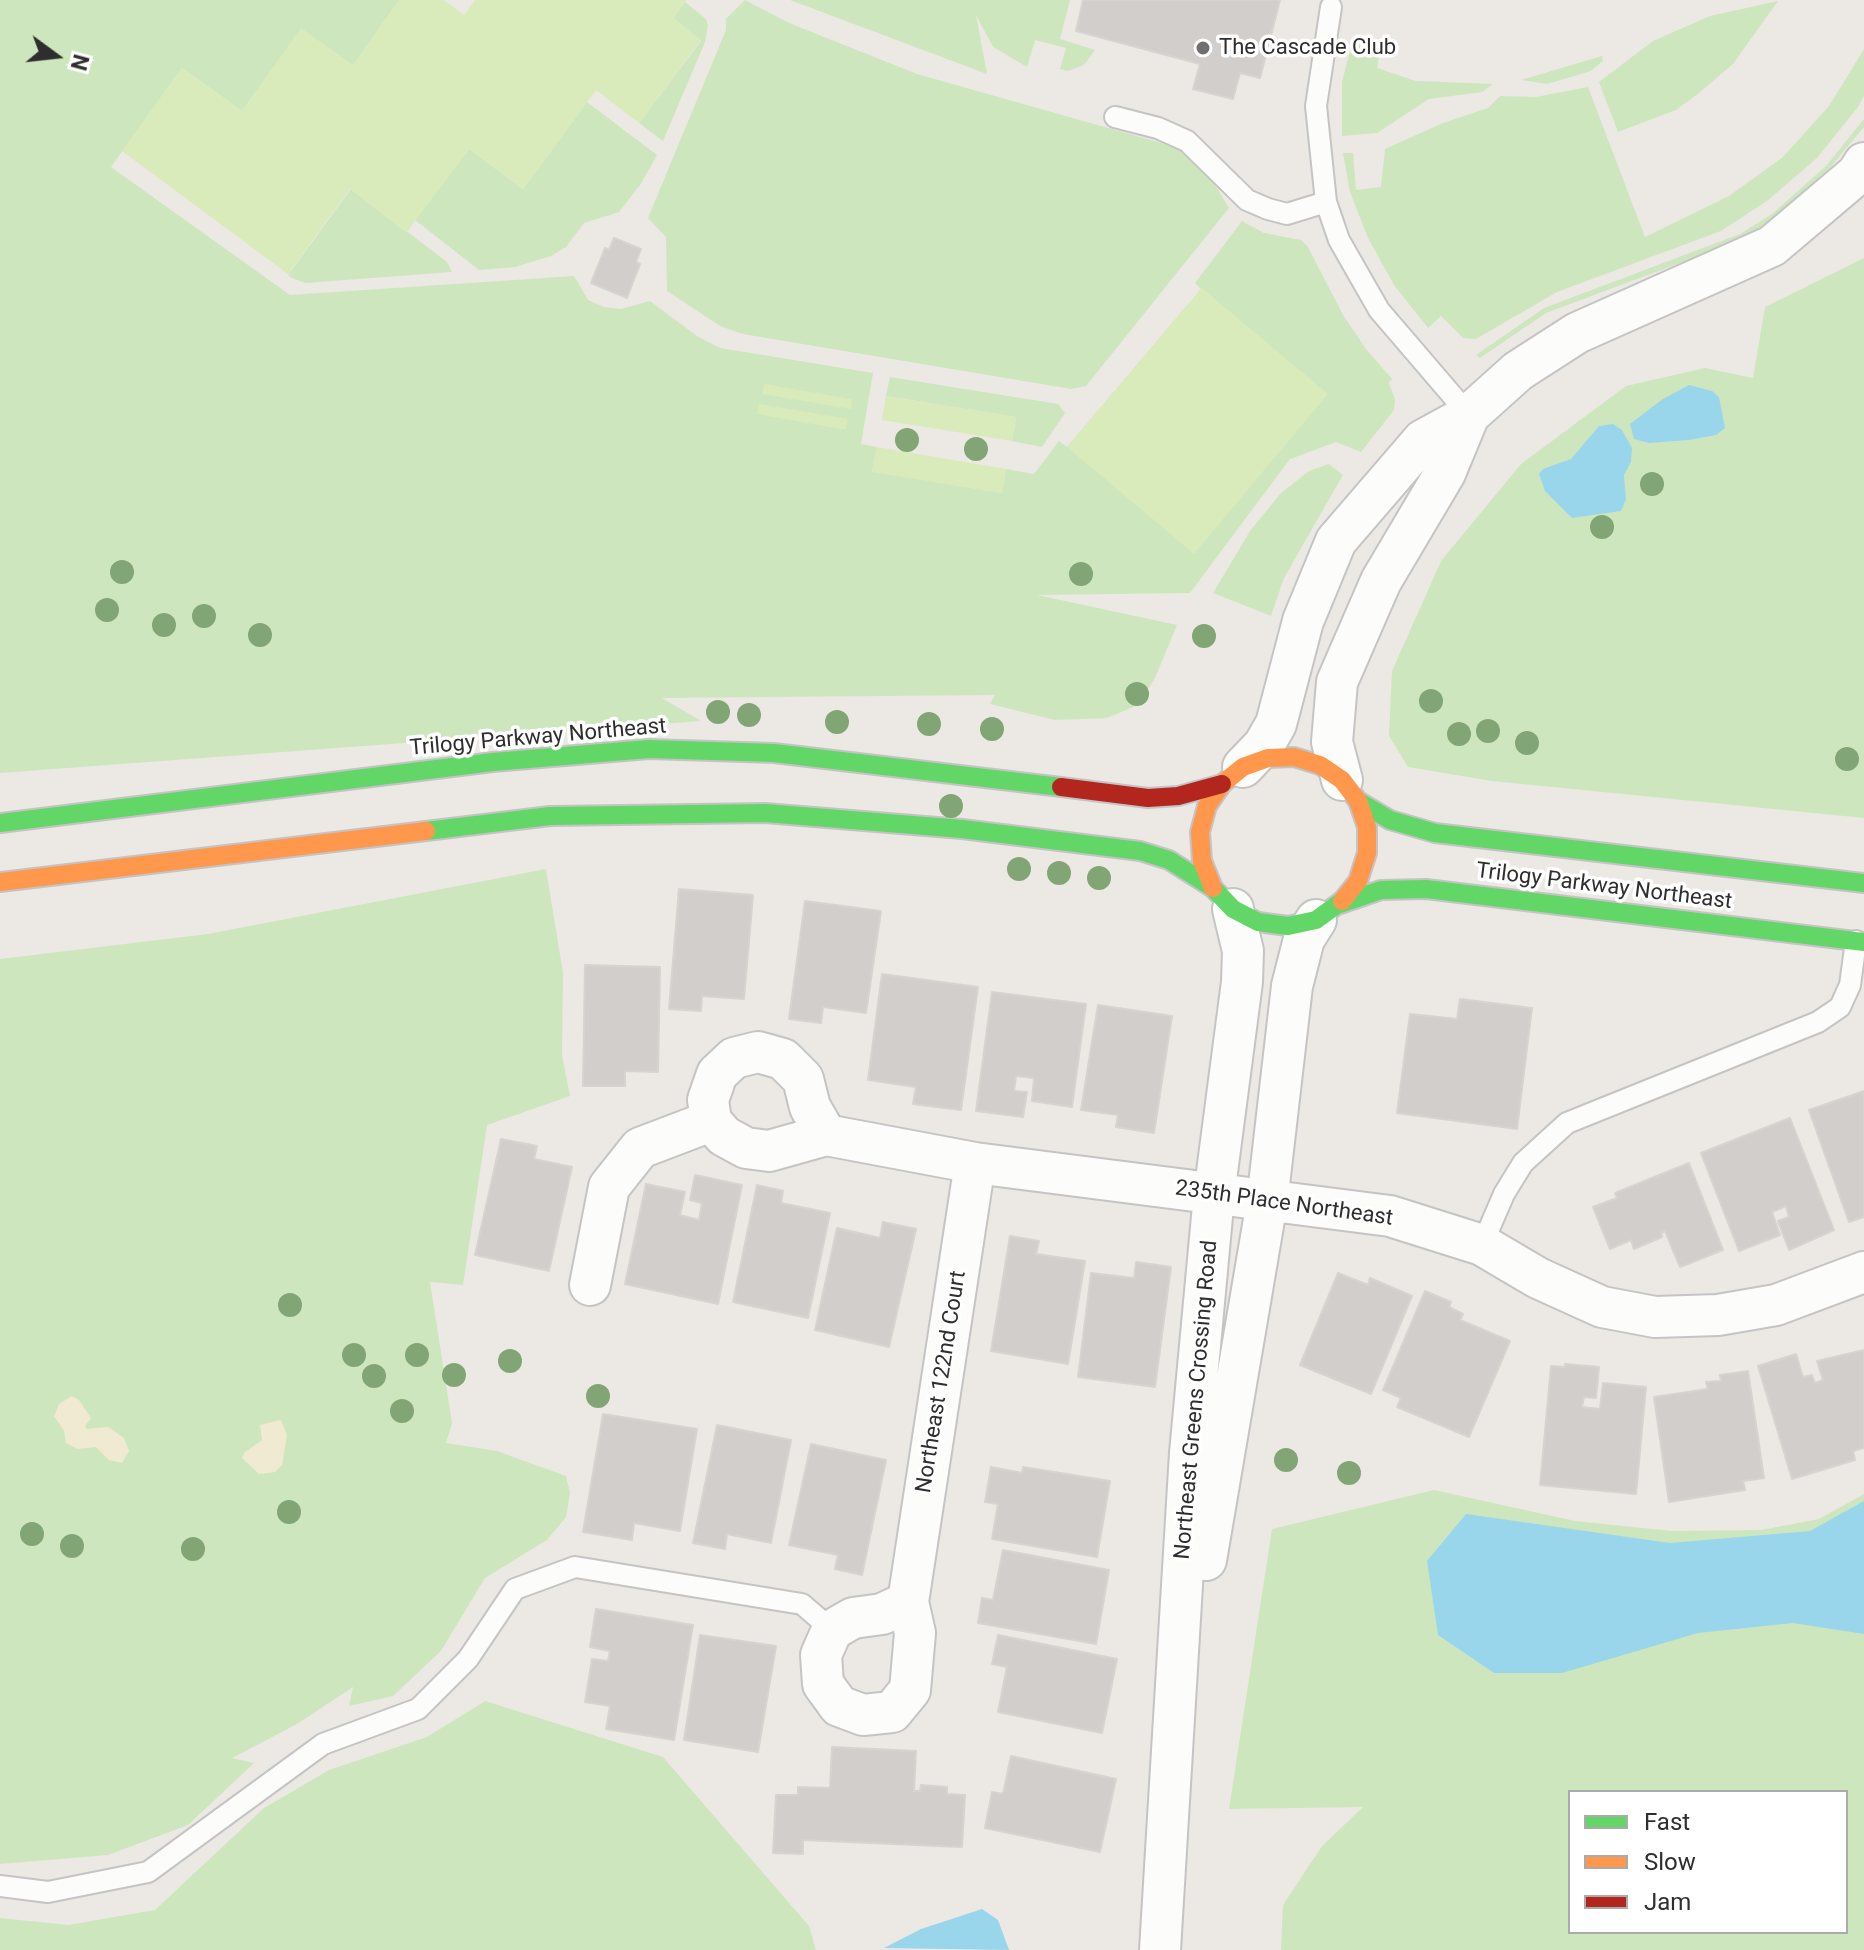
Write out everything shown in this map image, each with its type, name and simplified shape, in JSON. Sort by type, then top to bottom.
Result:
[{"type":"street","points":[[1223,899],[1202,861],[1200,832],[1207,806],[1232,775],[1264,745],[1276,724],[1303,621],[1336,541],[1423,440],[1469,415],[1518,371],[1577,333],[1772,246],[1857,174],[1864,163]]},
{"type":"street","points":[[0,882],[550,816],[765,813],[962,829],[1140,851],[1169,860],[1258,922],[1288,926],[1328,912],[1358,881],[1367,853],[1367,827],[1332,742],[1337,682],[1381,581],[1445,473],[1469,415]]},
{"type":"street","name":"Trilogy Parkway Northeast","points":[[0,823],[493,762],[649,749],[774,753],[883,763],[1148,798],[1178,796],[1232,775]]},
{"type":"street","points":[[1232,775],[1268,758],[1294,757],[1320,765],[1350,790]]},
{"type":"street","name":"Trilogy Parkway Northeast","points":[[1350,790],[1390,820],[1435,833],[1864,883]]},
{"type":"street","name":"Trilogy Parkway Northeast","points":[[1328,912],[1381,890],[1426,889],[1860,942]]},
{"type":"street","name":"Northeast Greens Crossing Road","points":[[1160,1950],[1190,1453],[1214,1195],[1242,982],[1243,951],[1223,899]]},
{"type":"street","name":"Northeast Greens Crossing Road","points":[[1173,1749],[1267,1202],[1292,986],[1304,939],[1328,912]]},
{"type":"street","points":[[590,1285],[609,1187],[640,1148],[711,1121],[708,1100],[717,1074],[734,1058],[758,1052],[783,1059],[803,1079],[810,1107],[826,1135]]},
{"type":"street","name":"235th Place Northeast","points":[[711,1121],[724,1136],[746,1148],[769,1151],[826,1135],[975,1163],[1390,1216],[1482,1245],[1538,1278],[1602,1307],[1655,1317],[1718,1315],[1776,1305],[1864,1272]]},
{"type":"street","name":"Northeast 122nd Court","points":[[832,1630],[821,1655],[823,1684],[839,1706],[863,1715],[892,1712],[910,1690],[915,1661],[915,1633],[908,1602],[975,1163]]},
{"type":"street","points":[[832,1630],[853,1618],[882,1614],[908,1602]]},
{"type":"lane","points":[[1331,7],[1316,106],[1326,202],[1339,240],[1379,310],[1469,415]]},
{"type":"lane","points":[[1115,117],[1158,128],[1187,141],[1247,200],[1268,209],[1287,214],[1326,202]]},
{"type":"lane","points":[[1482,1245],[1504,1194],[1523,1163],[1567,1123],[1818,1022],[1840,1007],[1850,985],[1860,942]]},
{"type":"lane","points":[[0,1886],[48,1892],[148,1872],[323,1744],[418,1709],[468,1659],[515,1589],[575,1567],[802,1604],[832,1630]]},
{"type":"green space","points":[[0,0],[399,0],[353,66],[301,29],[242,111],[182,68],[111,167],[290,295],[574,276],[588,300],[604,307],[621,309],[650,301],[697,336],[720,348],[873,373],[861,444],[877,447],[872,471],[1002,493],[1006,469],[1034,474],[1059,441],[1067,447],[1201,289],[1195,283],[1242,221],[1264,233],[1301,240],[1308,247],[1343,315],[1366,349],[1392,379],[1389,383],[1395,399],[1394,410],[1361,452],[1336,442],[1290,459],[1190,593],[1037,595],[1177,625],[1155,678],[1138,705],[1107,718],[1055,720],[990,704],[995,695],[662,698],[701,721],[0,773]]},
{"type":"green space","points":[[399,0],[444,0],[464,15],[475,0],[686,0],[674,18],[701,40],[639,123],[596,90],[523,189],[469,149],[406,233],[350,189],[288,274],[122,151],[182,68],[242,111],[301,28],[353,65]]},
{"type":"green space","points":[[745,0],[789,23],[917,74],[1186,150],[1207,172],[1229,208],[1086,386],[1071,389],[743,334],[720,326],[667,291],[666,237],[648,218],[726,30],[726,19]]},
{"type":"green space","points":[[790,0],[1070,0],[1060,39],[1095,50],[1084,65],[1068,71],[1060,69],[1066,48],[1035,40],[1027,67],[993,47],[976,15],[987,74]]},
{"type":"green space","points":[[1778,1],[1733,64],[1699,93],[1676,110],[1618,132],[1599,82],[1653,41],[1710,16]]},
{"type":"green space","points":[[685,2],[706,19],[708,25],[705,42],[663,141],[639,123],[701,41],[673,18]]},
{"type":"green space","points":[[1379,38],[1382,41],[1377,68],[1416,81],[1493,84],[1482,92],[1429,99],[1377,133],[1342,136],[1342,82],[1351,47]]},
{"type":"green space","points":[[1864,49],[1864,96],[1858,107],[1817,158],[1767,201],[1721,231],[1557,292],[1476,339],[1463,338],[1441,316],[1428,328],[1394,285],[1368,238],[1350,192],[1343,153],[1353,153],[1356,190],[1381,187],[1385,149],[1443,123],[1488,108],[1500,96],[1536,97],[1588,87],[1645,237],[1729,196],[1783,157],[1829,106]]},
{"type":"green space","points":[[1602,56],[1603,61],[1591,71],[1547,84],[1521,80]]},
{"type":"green space","points":[[587,102],[657,155],[640,185],[619,212],[584,223],[566,247],[551,256],[515,267],[479,270],[415,220],[469,149],[523,189]]},
{"type":"green space","points":[[1864,119],[1864,127],[1829,169],[1777,216],[1739,241],[1546,313],[1480,358],[1476,355],[1544,308],[1740,234],[1772,214],[1826,166]]},
{"type":"green space","points":[[351,189],[447,262],[452,272],[305,283],[288,275]]},
{"type":"green space","points":[[1864,258],[1864,818],[1492,781],[1408,767],[1389,736],[1392,671],[1441,561],[1521,464],[1626,386],[1705,368],[1753,378],[1765,307]]},
{"type":"green space","points":[[1202,288],[1328,394],[1194,554],[1067,447]]},
{"type":"green space","points":[[890,377],[1058,404],[1065,413],[1042,447],[1012,441],[1016,417],[886,396]]},
{"type":"green space","points":[[764,384],[852,399],[851,409],[762,394]]},
{"type":"green space","points":[[886,396],[1016,417],[1012,441],[882,420]]},
{"type":"green space","points":[[759,404],[848,419],[846,430],[757,414]]},
{"type":"green space","points":[[877,447],[1006,469],[1002,493],[872,472]]},
{"type":"green space","points":[[1329,464],[1343,475],[1284,578],[1271,616],[1213,593],[1250,531],[1281,493],[1309,471]]},
{"type":"green space","points":[[546,869],[563,973],[562,1055],[570,1096],[487,1125],[463,1285],[430,1282],[452,1423],[446,1443],[497,1451],[566,1476],[570,1493],[566,1517],[547,1540],[485,1578],[441,1651],[393,1696],[349,1706],[353,1687],[297,1724],[232,1758],[254,1763],[188,1825],[108,1855],[0,1864],[0,959],[208,934]]},
{"type":"green space","points":[[1434,1490],[1575,1521],[1672,1531],[1761,1530],[1819,1519],[1864,1494],[1864,1950],[1281,1950],[1283,1905],[1322,1846],[1363,1807],[1229,1809],[1272,1529]]},
{"type":"green space","points":[[485,1701],[663,1757],[809,1926],[816,1950],[0,1950],[0,1918],[68,1925],[155,1910],[264,1808],[329,1770],[427,1737]]},
{"type":"sand","points":[[72,1396],[79,1400],[91,1418],[85,1426],[87,1429],[108,1427],[124,1438],[129,1451],[122,1463],[109,1460],[96,1447],[77,1449],[66,1443],[64,1431],[54,1416],[59,1404]]},
{"type":"sand","points":[[281,1420],[287,1435],[282,1465],[275,1472],[259,1474],[242,1458],[245,1452],[262,1440],[260,1425]]},
{"type":"water","points":[[1689,385],[1712,391],[1719,397],[1725,428],[1716,435],[1689,440],[1649,443],[1634,439],[1630,424],[1663,399]]},
{"type":"water","points":[[1613,424],[1622,430],[1632,448],[1631,462],[1624,475],[1626,499],[1621,511],[1572,518],[1545,491],[1539,474],[1543,469],[1571,459],[1599,426]]},
{"type":"water","points":[[1864,1501],[1864,1634],[1793,1623],[1698,1633],[1562,1673],[1494,1673],[1438,1635],[1427,1561],[1466,1514],[1670,1543],[1810,1531]]},
{"type":"water","points":[[982,1909],[998,1920],[1009,1950],[884,1948],[921,1929]]},
{"type":"building","name":"The Cascade Club","points":[[1083,0],[1280,0],[1260,78],[1240,73],[1233,99],[1193,89],[1200,64],[1076,31]]},
{"type":"building","points":[[614,238],[641,249],[636,262],[640,264],[627,298],[591,283],[605,248],[609,250]]},
{"type":"building","points":[[679,889],[753,895],[744,999],[702,996],[701,1011],[669,1009]]},
{"type":"building","points":[[805,901],[881,911],[866,1013],[823,1007],[821,1023],[789,1019]]},
{"type":"building","points":[[585,965],[660,967],[658,1072],[625,1071],[625,1086],[583,1086]]},
{"type":"building","points":[[882,974],[978,987],[961,1110],[913,1104],[916,1087],[868,1080]]},
{"type":"building","points":[[992,992],[1086,1004],[1072,1107],[1032,1101],[1034,1078],[1016,1076],[1014,1091],[1027,1092],[1023,1117],[976,1111]]},
{"type":"building","points":[[1460,999],[1532,1008],[1517,1129],[1397,1113],[1410,1014],[1457,1019]]},
{"type":"building","points":[[1098,1005],[1172,1016],[1154,1133],[1116,1127],[1118,1115],[1081,1110]]},
{"type":"building","points":[[1864,1091],[1864,1217],[1849,1222],[1809,1110]]},
{"type":"building","points":[[1790,1118],[1834,1230],[1789,1250],[1778,1221],[1789,1217],[1786,1206],[1772,1212],[1780,1235],[1739,1251],[1701,1153]]},
{"type":"building","points":[[501,1139],[537,1146],[534,1159],[572,1167],[549,1271],[475,1255]]},
{"type":"building","points":[[1689,1163],[1723,1250],[1680,1267],[1665,1231],[1661,1233],[1662,1237],[1634,1249],[1631,1240],[1610,1249],[1593,1207],[1617,1198],[1615,1193]]},
{"type":"building","points":[[695,1175],[742,1185],[718,1304],[625,1284],[646,1184],[685,1192],[680,1215],[699,1220],[702,1203],[690,1200]]},
{"type":"building","points":[[757,1185],[783,1191],[781,1203],[830,1213],[808,1318],[733,1302]]},
{"type":"building","points":[[883,1222],[916,1229],[889,1347],[815,1330],[837,1228],[880,1238]]},
{"type":"building","points":[[1010,1236],[1039,1241],[1036,1254],[1085,1261],[1068,1364],[991,1351]]},
{"type":"building","points":[[1136,1262],[1171,1267],[1155,1387],[1078,1377],[1091,1273],[1134,1278]]},
{"type":"building","points":[[1338,1273],[1368,1285],[1370,1278],[1412,1296],[1371,1394],[1300,1365]]},
{"type":"building","points":[[1425,1291],[1451,1302],[1449,1307],[1463,1314],[1460,1320],[1510,1341],[1469,1437],[1397,1407],[1401,1398],[1383,1390]]},
{"type":"building","points":[[1864,1350],[1864,1448],[1853,1451],[1855,1460],[1792,1479],[1758,1366],[1796,1354],[1803,1377],[1812,1375],[1815,1383],[1823,1380],[1817,1361]]},
{"type":"building","points":[[1565,1364],[1599,1367],[1596,1398],[1584,1397],[1582,1407],[1600,1409],[1603,1383],[1646,1387],[1636,1494],[1540,1485],[1551,1366],[1565,1367]]},
{"type":"building","points":[[1748,1371],[1764,1478],[1743,1481],[1745,1490],[1669,1502],[1654,1397],[1708,1389],[1706,1382],[1721,1381],[1720,1375]]},
{"type":"building","points":[[603,1414],[697,1429],[680,1531],[634,1523],[632,1540],[583,1532]]},
{"type":"building","points":[[717,1425],[791,1440],[771,1543],[727,1534],[725,1549],[693,1543]]},
{"type":"building","points":[[811,1444],[886,1460],[862,1575],[835,1569],[838,1555],[789,1545]]},
{"type":"building","points":[[991,1467],[1022,1473],[1023,1467],[1110,1481],[1097,1557],[992,1539],[998,1504],[985,1502]]},
{"type":"building","points":[[1003,1550],[1109,1570],[1096,1644],[978,1623],[982,1598],[993,1600]]},
{"type":"building","points":[[596,1609],[693,1625],[674,1740],[606,1729],[610,1706],[585,1702],[592,1659],[608,1661],[610,1651],[590,1647]]},
{"type":"building","points":[[700,1635],[776,1646],[758,1752],[684,1740]]},
{"type":"building","points":[[998,1635],[1117,1659],[1102,1733],[998,1712],[1007,1667],[992,1664]]},
{"type":"building","points":[[832,1747],[916,1751],[914,1791],[920,1791],[921,1785],[947,1787],[947,1794],[965,1795],[962,1847],[803,1840],[803,1854],[773,1853],[776,1795],[798,1795],[798,1787],[830,1788]]},
{"type":"building","points":[[1011,1756],[1116,1779],[1100,1852],[985,1828],[992,1792],[1003,1794]]},
{"type":"traffic: fast","points":[[0,823],[493,762],[649,749],[774,753],[1061,787]]},
{"type":"traffic: fast","points":[[1358,801],[1390,820],[1435,833],[1864,883]]},
{"type":"traffic: fast","points":[[426,831],[550,816],[765,813],[962,829],[1140,851],[1169,860],[1213,888],[1233,909],[1258,922],[1288,926],[1316,920],[1342,901]]},
{"type":"traffic: fast","points":[[1340,904],[1381,890],[1426,889],[1864,942]]},
{"type":"traffic: slow","points":[[1213,888],[1202,861],[1200,832],[1207,806],[1222,784],[1243,767],[1268,758],[1294,757],[1320,765],[1342,780],[1358,801],[1367,827],[1367,853],[1358,881],[1342,901]]},
{"type":"traffic: slow","points":[[0,882],[426,831]]},
{"type":"traffic: jam","points":[[1061,787],[1148,798],[1178,796],[1222,784]]},
{"type":"place","name":"The Cascade Club","points":[[1203,48]]}]
